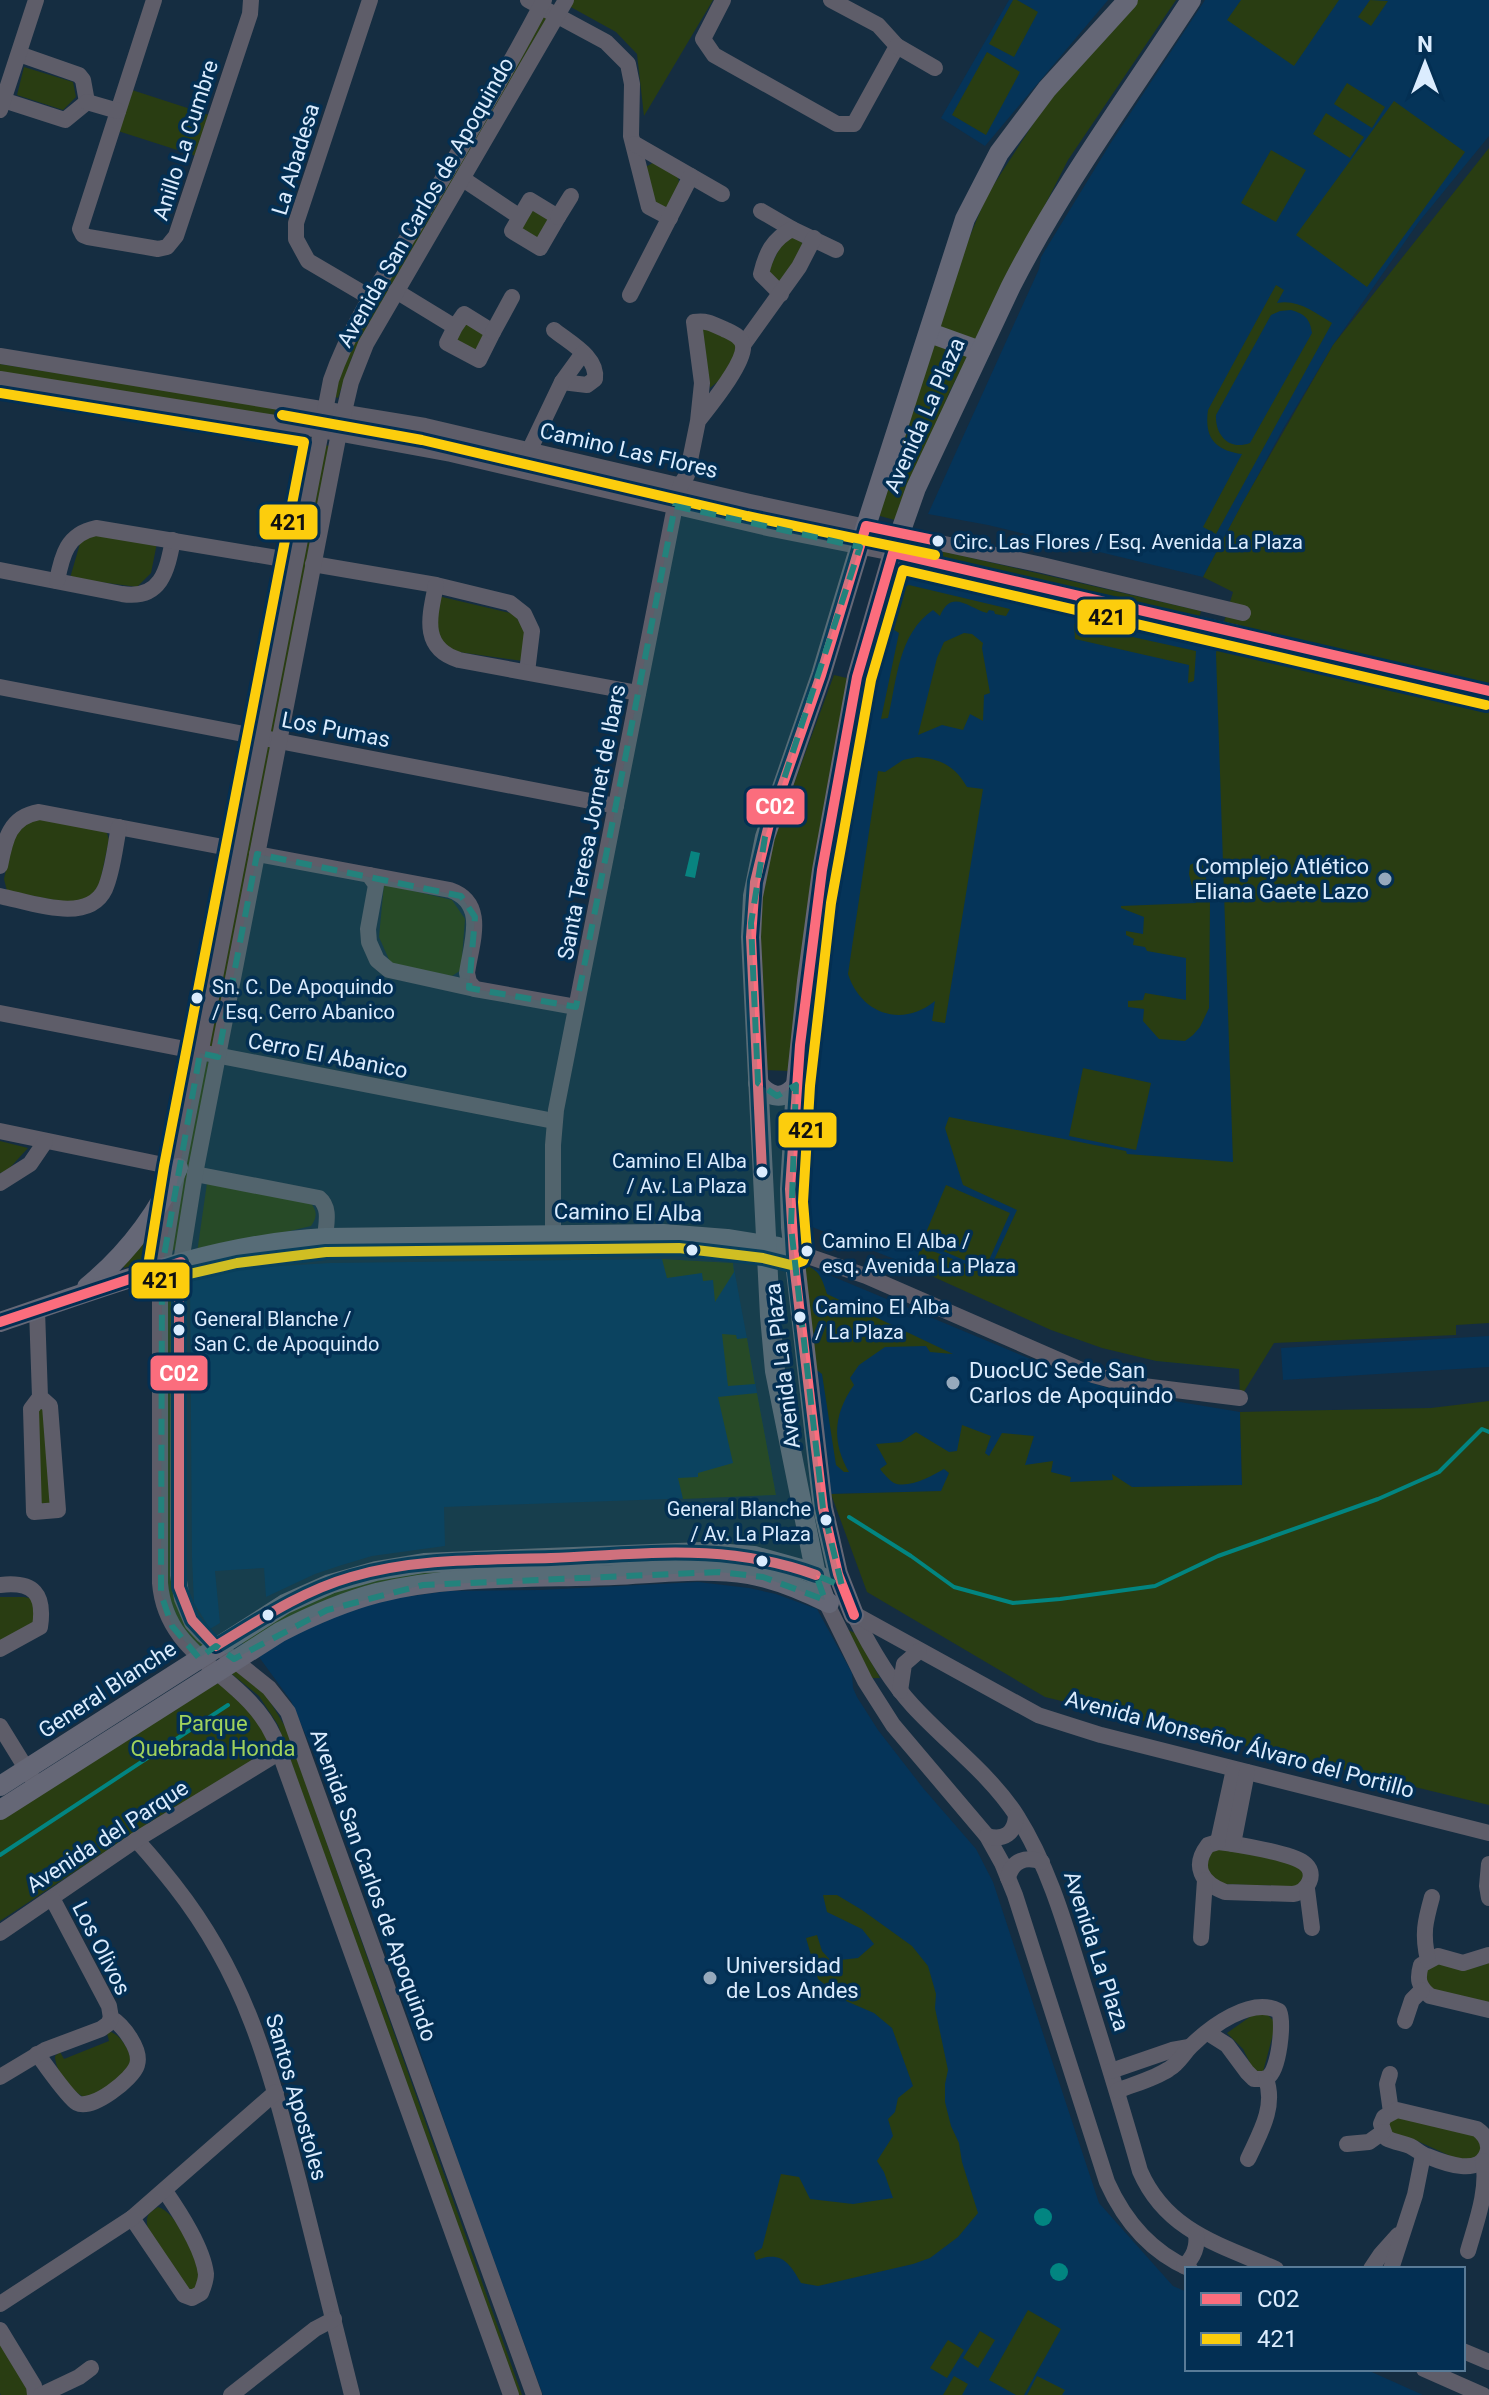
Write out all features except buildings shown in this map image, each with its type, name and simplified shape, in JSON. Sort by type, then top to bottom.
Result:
[{"type":"main road","name":"Avenida La Plaza","points":[[825,1600],[816,1575],[775,1371],[751,937],[755,882],[769,824],[823,668],[957,241],[999,153],[1047,89],[1128,0]]},
{"type":"main road","name":"Avenida La Plaza","points":[[854,1615],[832,1554],[823,1508],[789,1202],[796,1085],[817,901],[857,677],[899,532],[916,488],[1027,255],[1191,0]]},
{"type":"main road","points":[[930,333],[980,351]]},
{"type":"main road","points":[[823,668],[844,668],[857,677]]},
{"type":"main road","points":[[758,1083],[766,1092],[777,1096],[788,1093],[796,1085]]},
{"type":"main road","points":[[77,1296],[143,1230],[164,1197],[186,1171]]},
{"type":"main road","name":"Camino El Alba","points":[[0,1322],[171,1265],[252,1245],[325,1238],[680,1234],[766,1244],[793,1251]]},
{"type":"main road","points":[[199,1658],[307,1593],[353,1577],[400,1566],[703,1552],[778,1561],[842,1586]]},
{"type":"main road","name":"Avenida Monseñor Álvaro del Portillo","points":[[216,1671],[280,1632],[327,1610],[375,1594],[468,1580],[719,1572],[763,1577],[825,1600],[854,1615]]},
{"type":"main road","name":"General Blanche","points":[[0,1810],[32,1777],[199,1658]]},
{"type":"main road","name":"General Blanche","points":[[0,1786],[32,1777],[216,1671]]},
{"type":"street","points":[[36,0],[19,54],[5,75],[2,105],[65,120],[87,102]]},
{"type":"street","name":"Anillo La Cumbre","points":[[154,0],[80,229],[88,237],[163,248],[171,244],[176,236],[250,14],[251,0]]},
{"type":"street","name":"La Abadesa","points":[[370,0],[296,223],[296,239],[308,261],[371,298]]},
{"type":"street","name":"Avenida San Carlos de Apoquindo","points":[[186,1171],[218,1057],[343,411],[354,372],[396,291],[566,0]]},
{"type":"street","points":[[723,0],[703,39],[714,55],[837,124],[854,124],[897,46]]},
{"type":"street","points":[[831,0],[878,25],[897,46],[935,68]]},
{"type":"street","points":[[538,2],[557,16],[606,42],[628,64],[632,84],[630,129],[649,207],[670,218]]},
{"type":"street","name":"Avenida San Carlos de Apoquindo","points":[[511,2395],[268,1724],[248,1699],[199,1658],[172,1626],[161,1594],[171,1265],[200,1053],[324,408],[339,358],[457,154],[538,2]]},
{"type":"street","points":[[19,54],[79,75],[83,80],[87,102]]},
{"type":"street","points":[[87,102],[118,111]]},
{"type":"street","points":[[635,144],[722,194]]},
{"type":"street","points":[[630,295],[691,176]]},
{"type":"street","points":[[463,179],[520,217]]},
{"type":"street","points":[[558,217],[530,200],[512,231],[540,248],[571,196]]},
{"type":"street","points":[[761,211],[836,250]]},
{"type":"street","points":[[781,294],[761,274],[771,247],[778,237],[792,229]]},
{"type":"street","name":"Santa Teresa Jornet de Ibars","points":[[698,421],[728,382],[742,354],[743,345],[799,267],[814,238]]},
{"type":"street","points":[[396,291],[455,327]]},
{"type":"street","points":[[493,332],[464,314],[447,343],[479,360],[512,297]]},
{"type":"street","name":"Santa Teresa Jornet de Ibars","points":[[553,1235],[554,1121],[675,506],[687,475],[698,421],[702,383],[694,322],[706,320],[738,336],[743,345]]},
{"type":"street","points":[[554,330],[583,353],[594,364],[596,371],[595,379],[587,385],[562,382]]},
{"type":"street","points":[[530,449],[562,382],[583,353]]},
{"type":"street","name":"Camino Las Flores","points":[[0,356],[425,426],[1243,613]]},
{"type":"street","name":"Camino Las Flores","points":[[0,379],[451,454],[1238,633]]},
{"type":"street","points":[[57,581],[65,547],[75,536],[88,530],[105,528],[295,561]]},
{"type":"street","points":[[0,570],[122,594],[143,594],[156,586],[165,574],[173,540]]},
{"type":"street","points":[[313,564],[436,585],[517,606],[528,619],[532,631],[527,672]]},
{"type":"street","points":[[436,585],[430,625],[433,640],[442,651],[459,660],[638,693]]},
{"type":"street","points":[[1173,618],[1177,597]]},
{"type":"street","name":"Los Pumas","points":[[0,687],[616,806]]},
{"type":"street","points":[[0,866],[10,828],[31,813],[47,812],[239,850]]},
{"type":"street","points":[[0,896],[70,910],[89,906],[100,897],[107,884],[119,827]]},
{"type":"street","points":[[257,854],[450,890],[466,900],[475,917],[467,973],[475,989]]},
{"type":"street","points":[[369,875],[376,885],[368,936],[370,948],[377,960],[396,973],[576,1007]]},
{"type":"street","name":"Cerro El Abanico","points":[[0,1013],[554,1121]]},
{"type":"street","points":[[0,1131],[319,1198],[327,1209],[325,1238]]},
{"type":"street","points":[[0,1183],[30,1164],[45,1142]]},
{"type":"street","name":"Camino El Alba","points":[[793,1251],[894,1288],[1093,1375],[1127,1384],[1240,1398]]},
{"type":"street","name":"Avenida San Carlos de Apoquindo","points":[[171,1265],[179,1321],[179,1587],[184,1608],[192,1623],[216,1646],[279,1699],[292,1723],[534,2395]]},
{"type":"street","points":[[37,1310],[40,1397],[31,1409],[34,1512],[58,1510],[50,1406],[40,1397]]},
{"type":"street","points":[[0,1585],[12,1584],[33,1589],[39,1596],[42,1614],[40,1627],[0,1649]]},
{"type":"street","name":"Avenida La Plaza","points":[[825,1600],[865,1681],[893,1725],[987,1836],[1008,1878],[1114,2198],[1144,2238],[1185,2267]]},
{"type":"street","name":"Avenida La Plaza","points":[[854,1615],[900,1691],[978,1768],[1016,1816],[1042,1862],[1146,2183],[1169,2214],[1196,2234],[1271,2267]]},
{"type":"street","name":"Avenida Monseñor Álvaro del Portillo","points":[[854,1615],[1038,1715],[1101,1735],[1489,1833]]},
{"type":"street","points":[[900,1691],[904,1664],[919,1651]]},
{"type":"street","points":[[865,1681],[876,1681],[890,1675]]},
{"type":"street","points":[[0,1726],[32,1777]]},
{"type":"street","name":"Avenida del Parque","points":[[0,1933],[136,1840],[280,1752]]},
{"type":"street","points":[[1226,1843],[1241,1770]]},
{"type":"street","points":[[987,1836],[995,1839],[1004,1837],[1016,1824],[1016,1816]]},
{"type":"street","name":"Santos Apostoles","points":[[136,1840],[192,1908],[234,1977],[261,2042],[352,2395]]},
{"type":"street","points":[[1307,1889],[1293,1894],[1225,1892],[1205,1880],[1200,1858],[1208,1845],[1226,1843],[1305,1863],[1310,1870],[1307,1889],[1312,1928]]},
{"type":"street","points":[[1008,1878],[1010,1870],[1020,1861],[1027,1858],[1042,1862]]},
{"type":"street","points":[[1489,1864],[1489,1898]]},
{"type":"street","points":[[1201,1938],[1205,1880]]},
{"type":"street","points":[[1428,1960],[1423,1940],[1432,1897]]},
{"type":"street","name":"Los Olivos","points":[[0,2077],[37,2054],[101,2029],[111,2018],[111,2009],[52,1898]]},
{"type":"street","points":[[1489,1955],[1463,1963],[1438,1956],[1421,1965],[1418,1976],[1422,1990],[1430,1996],[1489,2010]]},
{"type":"street","points":[[1405,2021],[1412,2000],[1422,1990]]},
{"type":"street","points":[[1117,2091],[1172,2067],[1189,2047],[1217,2023],[1265,2006],[1279,2011],[1282,2023],[1274,2069],[1266,2079]]},
{"type":"street","name":"Los Olivos","points":[[37,2054],[74,2101],[87,2105],[101,2100],[138,2064],[136,2051],[121,2026],[111,2018]]},
{"type":"street","points":[[1208,2033],[1227,2045],[1254,2079],[1266,2079]]},
{"type":"street","points":[[1111,2071],[1189,2047]]},
{"type":"street","points":[[1390,2074],[1387,2084],[1391,2112]]},
{"type":"street","points":[[1248,2159],[1269,2111],[1271,2098],[1266,2079]]},
{"type":"street","points":[[0,2304],[132,2218],[276,2092]]},
{"type":"street","points":[[1468,2251],[1486,2190],[1487,2172],[1483,2161],[1489,2146],[1487,2132],[1405,2111],[1391,2112],[1381,2124],[1386,2138],[1414,2148],[1423,2155],[1468,2167],[1483,2161]]},
{"type":"street","points":[[1347,2144],[1369,2142],[1383,2132]]},
{"type":"street","points":[[1392,2267],[1415,2195],[1423,2155]]},
{"type":"street","points":[[132,2218],[184,2295],[192,2298],[201,2293],[206,2274],[184,2219],[165,2191]]},
{"type":"street","points":[[1372,2267],[1401,2231]]},
{"type":"street","points":[[1187,2267],[1196,2249],[1196,2234]]},
{"type":"street","points":[[232,2395],[315,2329],[334,2319]]},
{"type":"street","points":[[0,2330],[34,2386],[35,2395]]},
{"type":"street","points":[[1465,2352],[1489,2362]]},
{"type":"street","points":[[41,2395],[91,2368]]},
{"type":"street","points":[[1429,2371],[1483,2395]]},
{"type":"highlighted area","points":[[675,506],[860,547],[765,837],[751,923],[758,1083],[777,1096],[796,1085],[791,1227],[823,1508],[842,1586],[816,1575],[825,1600],[763,1577],[719,1572],[423,1585],[327,1610],[234,1659],[216,1646],[199,1658],[172,1626],[161,1594],[162,1267],[200,1053],[218,1057],[257,854],[461,896],[475,917],[469,988],[576,1007]]},
{"type":"shaded area","points":[[1009,0],[1108,0],[985,146],[941,118]]},
{"type":"shaded area","points":[[1205,0],[1489,0],[1489,136],[1418,223],[1333,345],[1283,429],[1203,577],[988,525],[928,514],[1039,269],[1041,257],[1110,144]]},
{"type":"shaded area","points":[[902,573],[1217,645],[1240,1369],[1156,1361],[1076,1339],[897,1260],[807,1225],[816,1042],[840,871],[871,703]]},
{"type":"shaded area","points":[[691,851],[700,853],[695,878],[685,876]]},
{"type":"shaded area","points":[[662,1259],[733,1263],[776,1495],[444,1507],[445,1546],[372,1556],[315,1574],[266,1597],[264,1568],[215,1571],[220,1623],[210,1629],[194,1603],[190,1279],[193,1275],[330,1263]]},
{"type":"shaded area","name":"DuocUC Sede San Carlos de Apoquindo","points":[[798,1262],[1069,1375],[1120,1392],[1240,1412],[1242,1485],[831,1494],[819,1460]]},
{"type":"shaded area","points":[[1489,1336],[1489,1367],[1283,1380],[1281,1348]]},
{"type":"shaded area","name":"Universidad de Los Andes","points":[[698,1582],[776,1594],[817,1609],[852,1673],[857,1697],[878,1730],[976,1849],[993,1882],[1099,2203],[1173,2286],[1185,2291],[1185,2371],[1369,2371],[1423,2395],[543,2395],[327,1784],[291,1701],[259,1657],[289,1637],[347,1611],[397,1598],[448,1591]]},
{"type":"shaded area","points":[[1043,2208],[1052,2217],[1043,2226],[1034,2217]]},
{"type":"shaded area","points":[[1059,2263],[1068,2272],[1059,2281],[1050,2272]]},
{"type":"green space","points":[[572,0],[713,0],[644,116],[637,54],[616,32],[569,6]]},
{"type":"green space","points":[[1013,0],[1038,12],[1014,57],[989,44]]},
{"type":"green space","points":[[1137,0],[1176,0],[1068,160],[949,393],[898,521],[873,514],[945,296],[987,195],[1055,90]]},
{"type":"green space","points":[[1241,0],[1339,0],[1294,66],[1227,20]]},
{"type":"green space","points":[[1370,0],[1388,1],[1371,26],[1358,17]]},
{"type":"green space","points":[[541,17],[546,17],[546,20],[352,357],[338,398],[332,396],[341,369],[366,321]]},
{"type":"green space","points":[[987,52],[1020,72],[986,135],[952,115]]},
{"type":"green space","points":[[24,67],[73,82],[76,97],[63,110],[17,95]]},
{"type":"green space","points":[[1347,83],[1385,107],[1372,128],[1334,104]]},
{"type":"green space","points":[[132,90],[212,116],[199,157],[118,131]]},
{"type":"green space","points":[[1394,101],[1465,152],[1367,287],[1296,235]]},
{"type":"green space","points":[[1326,113],[1364,137],[1350,158],[1313,134]]},
{"type":"green space","points":[[1489,148],[1489,1323],[1456,1325],[1456,1335],[1274,1343],[1240,1398],[1239,1369],[1156,1361],[1102,1348],[1051,1330],[916,1269],[920,1246],[988,1273],[1017,1210],[963,1185],[945,1128],[949,1117],[1126,1151],[1127,1154],[1233,1162],[1216,654],[1233,592],[1203,577],[1333,345]]},
{"type":"green space","points":[[1271,150],[1306,170],[1276,222],[1241,203]]},
{"type":"green space","points":[[656,161],[677,172],[680,187],[667,212],[652,204],[644,168]]},
{"type":"green space","points":[[529,205],[552,219],[540,241],[516,227]]},
{"type":"green space","points":[[792,235],[801,240],[803,246],[779,288],[767,274],[783,241]]},
{"type":"green space","points":[[1276,285],[1284,290],[1277,303],[1299,305],[1332,323],[1216,534],[1203,527],[1242,454],[1225,450],[1210,436],[1208,410]],"holes":[[[1291,310],[1303,315],[1312,333],[1250,443],[1230,443],[1221,435],[1216,415],[1271,315]]]},
{"type":"green space","points":[[465,319],[489,333],[476,355],[453,341]]},
{"type":"green space","points":[[702,325],[741,343],[722,378],[710,388]]},
{"type":"green space","points":[[0,364],[310,413],[484,445],[1201,611],[1199,619],[677,504],[0,374]]},
{"type":"green space","points":[[324,445],[330,446],[274,732],[269,733]]},
{"type":"green space","points":[[103,533],[157,543],[151,573],[137,587],[70,578],[81,540]]},
{"type":"green space","points":[[909,585],[1010,609],[1006,616],[989,610],[987,613],[955,601],[944,608],[940,616],[933,610],[921,620],[912,632],[901,659],[888,718],[881,719],[899,633],[891,628],[901,589]]},
{"type":"green space","points":[[438,596],[514,614],[527,633],[523,661],[444,650],[435,635]]},
{"type":"green space","points":[[1074,624],[1196,651],[1194,681],[1188,683],[1189,665],[1075,639]]},
{"type":"green space","points":[[964,633],[972,634],[983,643],[990,693],[984,695],[983,721],[970,714],[963,730],[942,725],[918,735],[937,658],[944,642]]},
{"type":"green space","points":[[834,675],[851,679],[806,916],[790,1071],[765,1070],[759,938],[762,893],[770,849]]},
{"type":"green space","points":[[271,746],[213,1047],[209,1048],[265,747]]},
{"type":"green space","points":[[917,757],[946,765],[958,774],[967,787],[983,789],[945,1023],[932,1021],[935,1001],[909,1014],[884,1013],[862,999],[848,974],[878,771],[885,772],[903,760]]},
{"type":"green space","points":[[47,818],[107,833],[109,840],[99,887],[88,898],[75,904],[7,891],[4,879],[14,831],[28,820]]},
{"type":"green space","points":[[1200,860],[1210,900],[1209,1008],[1200,1027],[1185,1041],[1159,1039],[1143,1021],[1144,1009],[1128,1007],[1128,1001],[1143,1000],[1145,993],[1186,1000],[1186,958],[1147,951],[1145,947],[1133,945],[1134,939],[1126,935],[1126,931],[1143,934],[1144,917],[1121,906],[1196,903],[1189,874],[1190,865]]},
{"type":"green space","points":[[384,884],[452,900],[465,919],[461,970],[452,976],[391,964],[379,937]]},
{"type":"green space","points":[[209,1061],[176,1249],[172,1251],[178,1199],[205,1062]]},
{"type":"green space","points":[[1083,1068],[1151,1083],[1136,1150],[1069,1136]]},
{"type":"green space","points":[[0,1141],[28,1148],[7,1171],[0,1173]]},
{"type":"green space","points":[[207,1183],[309,1201],[316,1216],[311,1226],[197,1253]]},
{"type":"green space","points":[[946,1185],[1010,1213],[985,1269],[922,1242]]},
{"type":"green space","points":[[159,1220],[162,1223],[157,1250],[150,1258],[124,1268],[123,1265]]},
{"type":"green space","points":[[662,1259],[733,1263],[734,1272],[715,1302],[713,1280],[703,1281],[702,1273],[667,1278]]},
{"type":"green space","points":[[798,1262],[818,1273],[827,1294],[953,1354],[930,1352],[926,1346],[885,1347],[859,1365],[850,1378],[854,1385],[842,1406],[837,1427],[839,1449],[849,1472],[836,1465],[822,1374],[809,1364]]},
{"type":"green space","points":[[172,1286],[174,1592],[206,1646],[200,1650],[182,1630],[168,1594],[165,1288]]},
{"type":"green space","points":[[722,1334],[736,1335],[737,1339],[747,1338],[755,1384],[728,1386]]},
{"type":"green space","points":[[757,1393],[776,1495],[683,1499],[678,1478],[698,1477],[698,1473],[733,1463],[718,1397]]},
{"type":"green space","points":[[1489,1401],[1489,1805],[1045,1697],[867,1592],[831,1494],[941,1491],[949,1473],[944,1469],[913,1483],[892,1482],[880,1469],[887,1464],[876,1444],[901,1442],[916,1432],[949,1452],[957,1451],[962,1425],[991,1436],[985,1453],[989,1456],[1002,1433],[1034,1436],[1025,1465],[1053,1461],[1051,1472],[1071,1477],[1070,1482],[1113,1480],[1112,1474],[1132,1487],[1242,1485],[1240,1412],[1431,1408]]},
{"type":"green space","points":[[37,1409],[50,1409],[53,1503],[39,1504]]},
{"type":"green space","points":[[455,1568],[243,1644],[239,1640],[302,1604],[372,1579]]},
{"type":"green space","points":[[0,1597],[35,1599],[40,1621],[0,1641]]},
{"type":"green space","points":[[846,1629],[855,1633],[880,1678],[870,1678]]},
{"type":"green space","points":[[233,1667],[266,1695],[286,1728],[522,2395],[515,2395],[278,1725],[259,1696],[228,1671]]},
{"type":"green space","name":"Parque Quebrada Honda","points":[[217,1683],[241,1693],[277,1748],[132,1834],[0,1921],[0,1820]]},
{"type":"green space","points":[[1219,1848],[1296,1864],[1307,1872],[1305,1887],[1219,1884],[1207,1874],[1208,1853]]},
{"type":"green space","points":[[823,1895],[837,1895],[862,1910],[912,1946],[928,1966],[936,1994],[935,2008],[948,2070],[945,2102],[978,2213],[958,2237],[930,2258],[818,2286],[801,2283],[783,2260],[772,2257],[756,2260],[754,2253],[762,2248],[781,2174],[799,2177],[810,2199],[853,2204],[893,2198],[877,2161],[893,2136],[888,2119],[895,2112],[898,2098],[913,2086],[892,2028],[874,2013],[846,2001],[818,1979],[806,1938],[817,1935],[822,1951],[831,1961],[858,1958],[874,1944],[862,1929],[827,1912]]},
{"type":"green space","points":[[1437,1962],[1470,1968],[1489,1962],[1489,2009],[1438,1995],[1424,1983],[1426,1969]]},
{"type":"green space","points":[[1266,2013],[1276,2023],[1263,2072],[1255,2073],[1243,2049],[1227,2033],[1254,2014]]},
{"type":"green space","points":[[111,2032],[125,2045],[130,2063],[118,2079],[85,2098],[65,2080],[55,2056],[60,2052],[64,2059],[109,2041],[107,2033]]},
{"type":"green space","points":[[1403,2116],[1479,2135],[1483,2149],[1476,2159],[1457,2159],[1413,2139],[1388,2134],[1388,2122]]},
{"type":"green space","points":[[158,2207],[165,2210],[178,2225],[194,2255],[199,2274],[194,2291],[187,2288],[148,2229],[148,2215]]},
{"type":"green space","points":[[1028,2310],[1061,2329],[1024,2395],[1016,2395],[989,2380]]},
{"type":"green space","points":[[980,2331],[995,2340],[978,2368],[963,2358]]},
{"type":"green space","points":[[948,2340],[964,2350],[947,2378],[930,2368]]},
{"type":"green space","points":[[0,2343],[30,2390],[29,2395],[1,2395]]},
{"type":"green space","points":[[954,2376],[968,2384],[962,2395],[943,2395]]},
{"type":"green space","points":[[1037,2376],[1065,2390],[1062,2395],[1027,2395]]},
{"type":"waterway","points":[[849,1517],[954,1587],[1013,1603],[1060,1599],[1155,1586],[1218,1556],[1378,1499],[1439,1472],[1482,1429],[1489,1432]]},
{"type":"waterway","points":[[0,1855],[228,1705]]},
{"type":"transit line","name":"421","points":[[0,393],[304,442],[164,1166],[148,1266],[151,1275],[159,1281],[237,1263],[326,1252],[679,1248],[763,1258],[791,1265],[803,1261],[807,1251],[803,1202],[810,1086],[831,903],[871,680],[903,570],[1486,705]]},
{"type":"transit line","name":"421","points":[[282,415],[422,440],[747,516],[935,555]]},
{"type":"transit line","name":"C02","points":[[762,1172],[751,937],[755,882],[769,824],[821,675],[866,526],[938,541]]},
{"type":"transit line","name":"C02","points":[[854,1615],[838,1574],[823,1508],[795,1272],[790,1189],[800,1045],[822,870],[857,677],[893,553],[1489,691]]},
{"type":"transit line","name":"C02","points":[[0,1322],[181,1262],[179,1587],[192,1620],[216,1646],[315,1590],[351,1577],[425,1563],[685,1553],[749,1558],[816,1575]]},
{"type":"place","name":"Circ. Las Flores / Esq. Avenida La Plaza","points":[[938,541]]},
{"type":"place","name":"Complejo Atlético Eliana Gaete Lazo","points":[[1385,879]]},
{"type":"place","name":"Sn. C. De Apoquindo / Esq. Cerro Abanico","points":[[197,998]]},
{"type":"place","name":"Camino El Alba / Av. La Plaza","points":[[762,1172]]},
{"type":"place","name":"Camino El Alba / esq. Avenida La Plaza","points":[[807,1251]]},
{"type":"place","name":"Camino El Alba / La Plaza","points":[[800,1317]]},
{"type":"place","name":"General Blanche / San C. de Apoquindo","points":[[179,1330]]},
{"type":"place","name":"DuocUC Sede San Carlos de Apoquindo","points":[[953,1383]]},
{"type":"place","name":"General Blanche / Av. La Plaza","points":[[826,1520]]},
{"type":"place","name":"Universidad de Los Andes","points":[[710,1978]]}]
